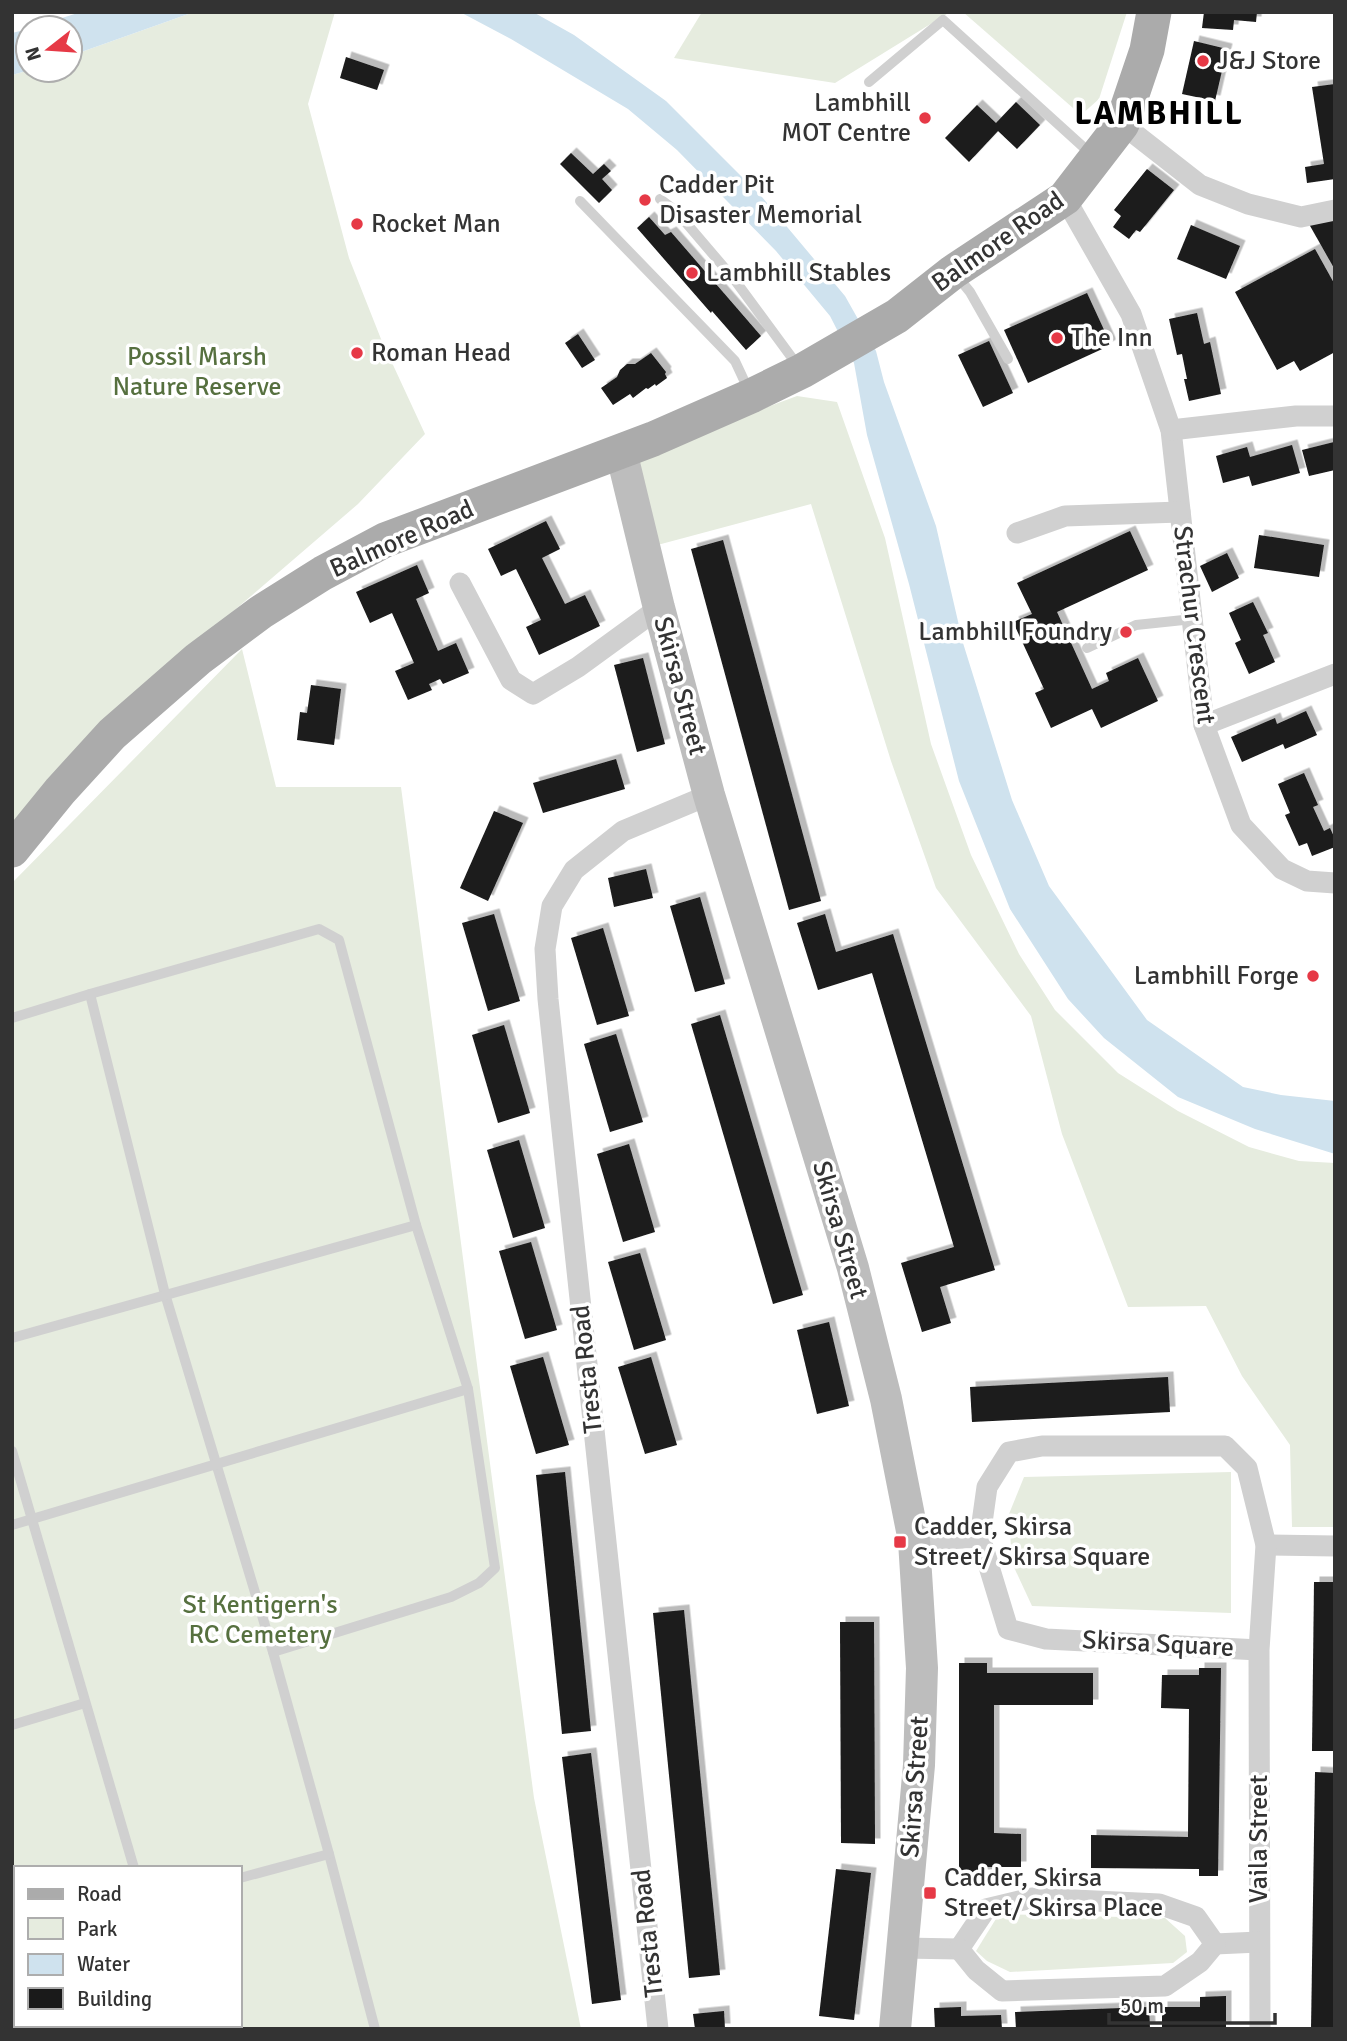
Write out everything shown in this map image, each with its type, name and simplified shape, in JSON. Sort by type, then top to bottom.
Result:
[{"type":"main road","name":"Balmore Road","points":[[12,850],[111,734],[198,659],[261,612],[323,573],[385,540],[653,439],[751,396],[815,364],[898,316],[953,272],[1065,198],[1122,124],[1147,50],[1154,12]]},
{"type":"street","points":[[1122,124],[1200,185],[1248,204],[1301,217],[1335,210]]},
{"type":"street","name":"Strachur Crescent","points":[[1065,198],[1131,314],[1171,430],[1204,725],[1241,825],[1282,869],[1307,881],[1335,883]]},
{"type":"street","points":[[1171,430],[1296,416],[1335,416]]},
{"type":"street","name":"Skirsa Street","points":[[621,451],[709,795],[853,1268],[886,1399],[914,1541],[922,1668],[919,1765],[895,2029]]},
{"type":"street","points":[[1017,533],[1065,516],[1180,512]]},
{"type":"street","points":[[460,583],[511,680],[533,694],[578,667],[659,608]]},
{"type":"street","points":[[1204,725],[1335,674]]},
{"type":"street","name":"Tresta Road","points":[[658,2029],[545,949],[552,906],[574,870],[623,831],[709,795]]},
{"type":"street","name":"Skirsa Square","points":[[1042,1446],[1226,1446],[1247,1468],[1266,1545],[1259,1650],[1046,1639],[1008,1629],[980,1537],[987,1487],[1010,1452],[1042,1446]]},
{"type":"street","points":[[914,1541],[980,1537]]},
{"type":"street","points":[[1266,1545],[1335,1546]]},
{"type":"street","name":"Vaila Street","points":[[1259,1650],[1260,2029]]},
{"type":"street","points":[[959,1949],[986,1909],[1032,1898],[1159,1904],[1196,1917],[1214,1944]]},
{"type":"street","points":[[903,1948],[959,1949],[976,1970],[1002,1991],[1165,1986],[1200,1962],[1214,1944],[1259,1942]]},
{"type":"lane","points":[[869,82],[943,20],[1096,158]]},
{"type":"lane","points":[[660,199],[676,211],[726,270],[815,364]]},
{"type":"lane","points":[[580,201],[735,361],[751,396]]},
{"type":"lane","points":[[953,272],[970,292],[1008,359]]},
{"type":"lane","points":[[1087,648],[1136,625],[1193,619]]},
{"type":"lane","points":[[12,1018],[319,929],[339,940],[416,1225],[468,1389],[495,1568],[479,1583],[451,1597],[273,1652]]},
{"type":"lane","points":[[90,994],[165,1294],[273,1652],[375,2029]]},
{"type":"lane","points":[[12,1338],[416,1225]]},
{"type":"lane","points":[[12,1525],[468,1389]]},
{"type":"lane","points":[[12,1451],[133,1866]]},
{"type":"lane","points":[[12,1725],[85,1703]]},
{"type":"lane","points":[[242,1877],[329,1854]]},
{"type":"green space","name":"Possil Marsh Nature Reserve","points":[[194,12],[335,12],[308,104],[349,258],[381,339],[425,434],[358,504],[121,708],[12,844],[12,75],[14,84],[84,84],[84,51]]},
{"type":"green space","points":[[702,12],[950,12],[835,83],[674,58]]},
{"type":"green space","points":[[963,12],[1127,12],[1099,99],[1081,115]]},
{"type":"green space","points":[[797,396],[837,402],[885,538],[931,744],[971,855],[1019,954],[1055,1010],[1118,1073],[1178,1111],[1249,1147],[1299,1161],[1335,1163],[1335,1527],[1292,1527],[1290,1445],[1242,1376],[1206,1306],[1128,1307],[1062,1134],[1031,1016],[936,888],[891,761],[811,504],[650,547],[629,458]]},
{"type":"green space","name":"St Kentigern's RC Cemetery","points":[[242,649],[276,787],[401,787],[534,1798],[581,2029],[12,2029],[12,883]]},
{"type":"green space","points":[[1231,1472],[1231,1613],[1032,1606],[1012,1563],[1009,1514],[1024,1477]]},
{"type":"green space","points":[[999,1914],[1165,1918],[1185,1936],[1187,1952],[1173,1963],[1010,1972],[987,1961],[976,1951]]},
{"type":"water","points":[[194,12],[84,51],[84,14],[75,14]]},
{"type":"water","points":[[460,12],[533,12],[574,35],[666,101],[762,197],[845,296],[876,351],[884,382],[936,526],[963,643],[1012,800],[1049,886],[1147,1020],[1243,1087],[1281,1095],[1335,1101],[1335,1154],[1255,1129],[1178,1097],[1104,1038],[1068,999],[1010,909],[959,781],[909,584],[867,435],[854,363],[830,316],[776,251],[677,150],[628,109],[511,39]]},
{"type":"water","points":[[14,32],[12,75],[12,33]]},
{"type":"building","points":[[1204,12],[1257,12],[1256,22],[1234,20],[1233,30],[1202,28]]},
{"type":"building","points":[[1194,41],[1227,49],[1215,101],[1182,94]]},
{"type":"building","points":[[346,57],[384,70],[377,90],[340,78]]},
{"type":"building","points":[[1335,84],[1335,179],[1307,183],[1305,167],[1324,164],[1312,87]]},
{"type":"building","points":[[1016,102],[1040,125],[1017,149],[998,131],[969,162],[945,138],[977,105],[996,123]]},
{"type":"building","points":[[571,153],[593,174],[604,164],[611,171],[602,179],[612,190],[599,203],[560,164]]},
{"type":"building","points":[[1147,169],[1174,190],[1140,232],[1136,230],[1129,239],[1113,227],[1121,216],[1114,210]]},
{"type":"building","points":[[1335,216],[1335,270],[1309,224]]},
{"type":"building","name":"Lambhill Stables","points":[[649,217],[665,235],[671,232],[761,336],[746,350],[637,228]]},
{"type":"building","points":[[1191,225],[1240,246],[1226,279],[1177,259]]},
{"type":"building","points":[[1315,249],[1335,285],[1335,352],[1300,371],[1294,361],[1277,370],[1235,292]]},
{"type":"building","name":"The Inn","points":[[1087,293],[1111,345],[1028,383],[1004,330]]},
{"type":"building","points":[[1197,313],[1204,344],[1210,342],[1221,394],[1189,401],[1182,354],[1177,355],[1169,319]]},
{"type":"building","points":[[578,334],[595,360],[582,368],[565,343]]},
{"type":"building","points":[[989,341],[1013,393],[983,407],[958,355]]},
{"type":"building","points":[[651,353],[666,372],[667,378],[633,398],[630,394],[613,405],[601,388],[617,377],[627,364],[635,364]]},
{"type":"building","points":[[1334,442],[1335,470],[1309,476],[1302,450]]},
{"type":"building","points":[[1292,445],[1300,473],[1252,486],[1249,476],[1223,483],[1216,456],[1247,447],[1250,457]]},
{"type":"building","points":[[546,521],[560,549],[542,558],[565,604],[585,595],[600,626],[539,655],[526,627],[541,620],[516,569],[501,576],[488,549]]},
{"type":"building","points":[[1130,531],[1148,570],[1057,612],[1092,689],[1109,681],[1106,673],[1138,658],[1158,701],[1101,728],[1092,709],[1051,728],[1035,693],[1044,689],[1013,622],[1032,614],[1017,583]]},
{"type":"building","points":[[1259,535],[1324,545],[1319,577],[1254,568]]},
{"type":"building","points":[[723,540],[821,901],[789,910],[691,549]]},
{"type":"building","points":[[1227,553],[1239,578],[1212,592],[1200,566]]},
{"type":"building","points":[[417,565],[429,593],[416,599],[438,651],[456,643],[469,673],[443,684],[440,679],[429,684],[432,690],[408,700],[395,671],[414,663],[392,613],[370,623],[356,592]]},
{"type":"building","points":[[1253,602],[1268,633],[1263,635],[1275,662],[1249,674],[1235,643],[1241,640],[1229,613]]},
{"type":"building","points":[[643,658],[665,744],[637,752],[614,665]]},
{"type":"building","points":[[311,685],[341,689],[334,745],[297,740],[300,712],[307,713]]},
{"type":"building","points":[[1306,711],[1317,735],[1285,749],[1283,744],[1242,762],[1231,737],[1275,718],[1277,724]]},
{"type":"building","points":[[616,759],[625,789],[543,813],[533,783]]},
{"type":"building","points":[[1304,773],[1318,805],[1313,807],[1324,831],[1330,828],[1335,839],[1335,847],[1312,856],[1307,843],[1299,846],[1285,815],[1290,813],[1278,784]]},
{"type":"building","points":[[494,811],[523,823],[488,901],[460,888]]},
{"type":"building","points":[[646,869],[653,898],[614,907],[608,878]]},
{"type":"building","points":[[700,897],[725,984],[695,992],[670,906]]},
{"type":"building","points":[[494,914],[520,1001],[488,1011],[462,923]]},
{"type":"building","points":[[825,914],[836,952],[893,934],[995,1270],[940,1287],[951,1323],[922,1332],[901,1263],[954,1247],[872,973],[818,990],[797,923]]},
{"type":"building","points":[[603,928],[629,1016],[597,1025],[571,938]]},
{"type":"building","points":[[720,1015],[803,1295],[773,1304],[691,1024]]},
{"type":"building","points":[[504,1025],[530,1113],[498,1123],[472,1035]]},
{"type":"building","points":[[616,1034],[643,1122],[610,1132],[584,1044]]},
{"type":"building","points":[[519,1140],[545,1228],[513,1238],[487,1150]]},
{"type":"building","points":[[629,1144],[655,1232],[623,1242],[597,1154]]},
{"type":"building","points":[[531,1242],[557,1330],[525,1339],[499,1251]]},
{"type":"building","points":[[640,1253],[666,1340],[634,1350],[608,1262]]},
{"type":"building","points":[[829,1322],[849,1406],[817,1414],[797,1330]]},
{"type":"building","points":[[543,1357],[569,1445],[536,1454],[510,1366]]},
{"type":"building","points":[[651,1357],[677,1445],[645,1454],[618,1367]]},
{"type":"building","points":[[1168,1377],[1170,1412],[972,1422],[970,1387]]},
{"type":"building","points":[[565,1472],[591,1731],[562,1734],[536,1475]]},
{"type":"building","points":[[1314,1582],[1335,1582],[1335,1751],[1312,1751]]},
{"type":"building","points":[[684,1610],[720,1975],[689,1978],[653,1613]]},
{"type":"building","points":[[840,1622],[874,1622],[875,1844],[841,1843]]},
{"type":"building","points":[[959,1663],[987,1663],[987,1673],[1093,1673],[1093,1705],[994,1705],[994,1833],[1021,1834],[1021,1867],[987,1867],[987,1875],[959,1874]]},
{"type":"building","points":[[1199,1668],[1221,1668],[1218,1876],[1199,1876],[1199,1869],[1091,1868],[1091,1835],[1188,1837],[1189,1709],[1161,1708],[1162,1675],[1199,1675]]},
{"type":"building","points":[[591,1753],[621,2000],[592,2004],[562,1757]]},
{"type":"building","points":[[1315,1772],[1335,1773],[1335,2029],[1311,2029]]},
{"type":"building","points":[[836,1869],[871,1873],[854,2020],[819,2016]]},
{"type":"building","points":[[1226,1996],[1226,2029],[1162,2029],[1162,2007],[1200,2007],[1200,1997]]},
{"type":"building","points":[[961,2007],[961,2016],[1001,2015],[1002,2029],[935,2029],[934,2008]]},
{"type":"building","points":[[1149,2007],[1150,2029],[1016,2029],[1015,2012]]},
{"type":"building","points":[[724,2011],[725,2029],[695,2029],[693,2014]]},
{"type":"place","name":"J&J Store","points":[[1203,61]]},
{"type":"place","name":"Lambhill MOT Centre","points":[[925,118]]},
{"type":"place","name":"Cadder Pit Disaster Memorial","points":[[645,200]]},
{"type":"place","name":"Rocket Man","points":[[357,224]]},
{"type":"place","name":"Lambhill Stables","points":[[692,273]]},
{"type":"place","name":"The Inn","points":[[1057,338]]},
{"type":"place","name":"Roman Head","points":[[357,353]]},
{"type":"place","name":"Lambhill Foundry","points":[[1126,632]]},
{"type":"place","name":"Lambhill Forge","points":[[1313,976]]},
{"type":"place","name":"Cadder, Skirsa Street/ Skirsa Square","points":[[900,1542]]},
{"type":"place","name":"Cadder, Skirsa Street/ Skirsa Place","points":[[930,1893]]},
{"type":"district","name":"LAMBHILL","points":[[1159,113]]}]
